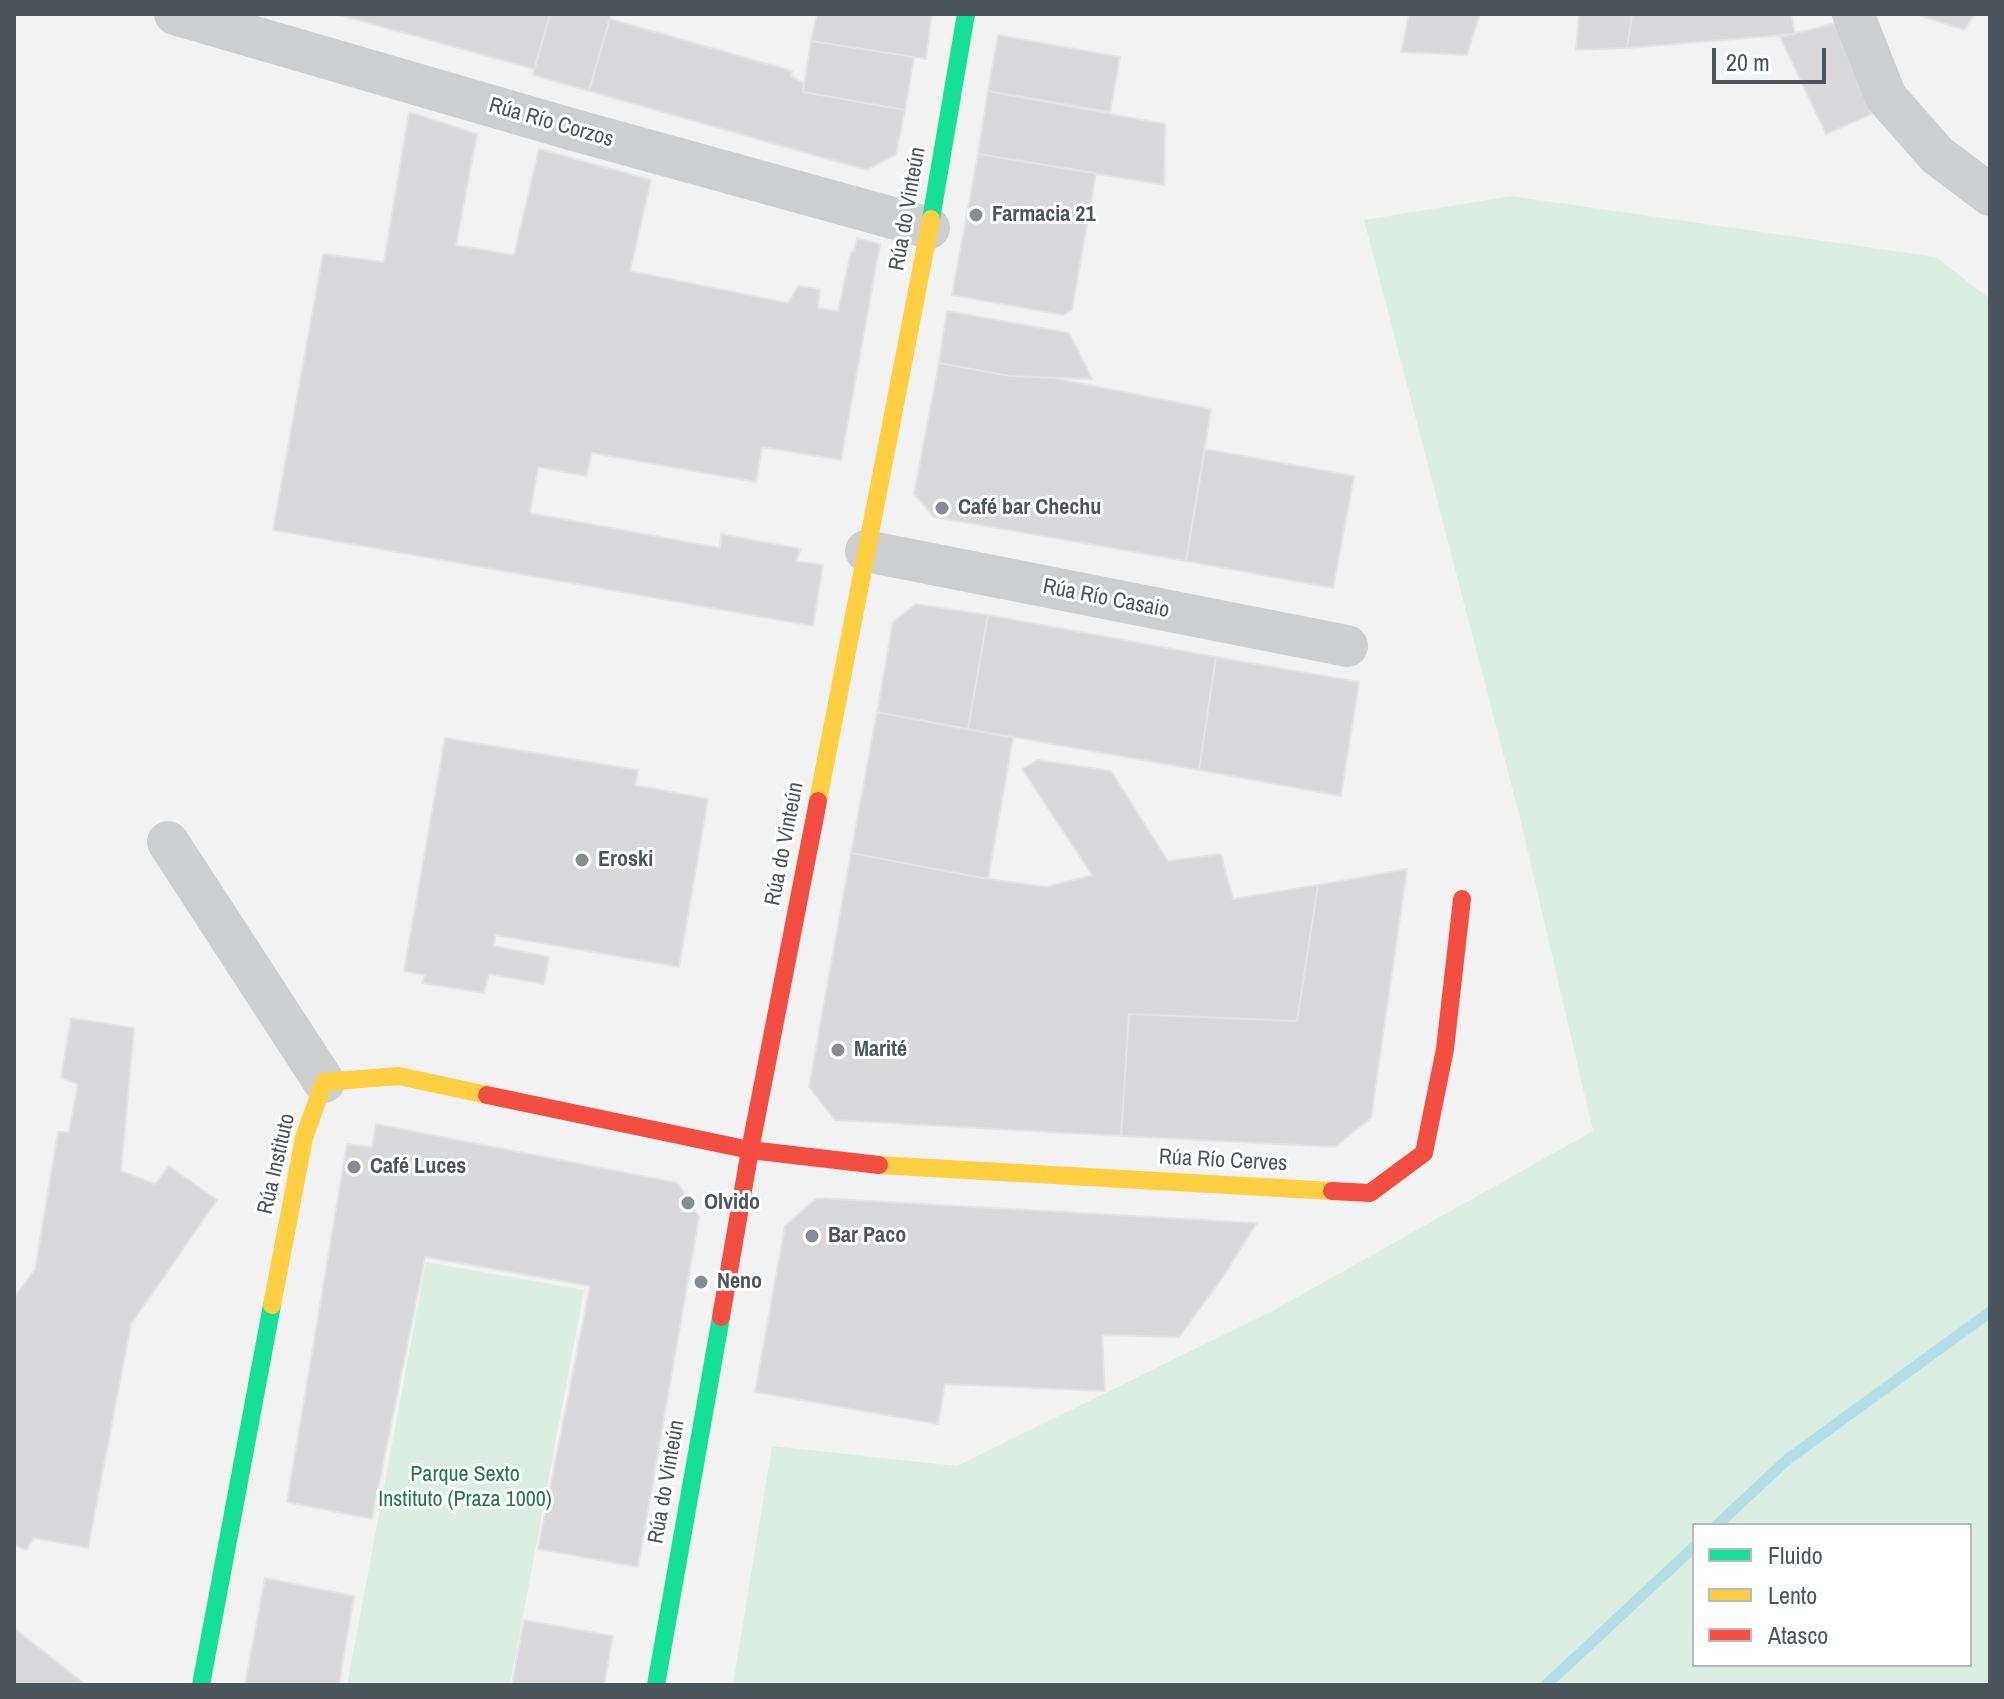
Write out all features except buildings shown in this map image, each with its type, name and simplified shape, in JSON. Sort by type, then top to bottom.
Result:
[{"type":"street","name":"Rúa Río Corzos","points":[[175,14],[574,130],[929,228]]},
{"type":"street","name":"Rúa do Vinteún","points":[[656,1685],[750,1150],[929,228],[966,14]]},
{"type":"street","points":[[1853,14],[1886,97],[1937,155],[1990,195]]},
{"type":"street","name":"Rúa Río Casaio","points":[[866,551],[1347,646]]},
{"type":"street","points":[[168,842],[324,1082],[399,1076],[750,1150]]},
{"type":"street","name":"Rúa Río Cerves","points":[[750,1150],[860,1164],[1370,1193],[1424,1153],[1445,1049],[1462,899]]},
{"type":"street","name":"Rúa Instituto","points":[[201,1685],[304,1138],[324,1082]]},
{"type":"green space","points":[[1511,196],[1936,257],[1990,299],[1990,1685],[733,1685],[772,1446],[957,1466],[1276,1309],[1593,1131],[1520,818],[1364,220]]},
{"type":"green space","name":"Parque Sexto Instituto (Praza 1000)","points":[[426,1262],[584,1290],[510,1685],[347,1685]]},
{"type":"waterway","points":[[1719,1523],[1788,1459],[1990,1312]]},
{"type":"waterway","points":[[1546,1685],[1692,1549]]},
{"type":"traffic: fast","points":[[931,219],[966,14]]},
{"type":"traffic: fast","points":[[201,1685],[272,1305]]},
{"type":"traffic: fast","points":[[656,1685],[721,1317]]},
{"type":"traffic: slow","points":[[818,801],[931,219]]},
{"type":"traffic: slow","points":[[272,1305],[304,1138],[324,1082],[399,1076],[487,1095]]},
{"type":"traffic: slow","points":[[879,1165],[1332,1191]]},
{"type":"traffic: jam","points":[[721,1317],[818,801]]},
{"type":"traffic: jam","points":[[1332,1191],[1370,1193],[1424,1153],[1445,1049],[1462,899]]},
{"type":"traffic: jam","points":[[487,1095],[750,1150],[879,1165]]},
{"type":"place","name":"Farmacia 21","points":[[976,215]]},
{"type":"place","name":"Café bar Chechu","points":[[942,508]]},
{"type":"place","name":"Eroski","points":[[582,860]]},
{"type":"place","name":"Marité","points":[[838,1050]]},
{"type":"place","name":"Café Luces","points":[[354,1167]]},
{"type":"place","name":"Olvido","points":[[688,1203]]},
{"type":"place","name":"Bar Paco","points":[[812,1236]]},
{"type":"place","name":"Neno","points":[[701,1282]]}]
